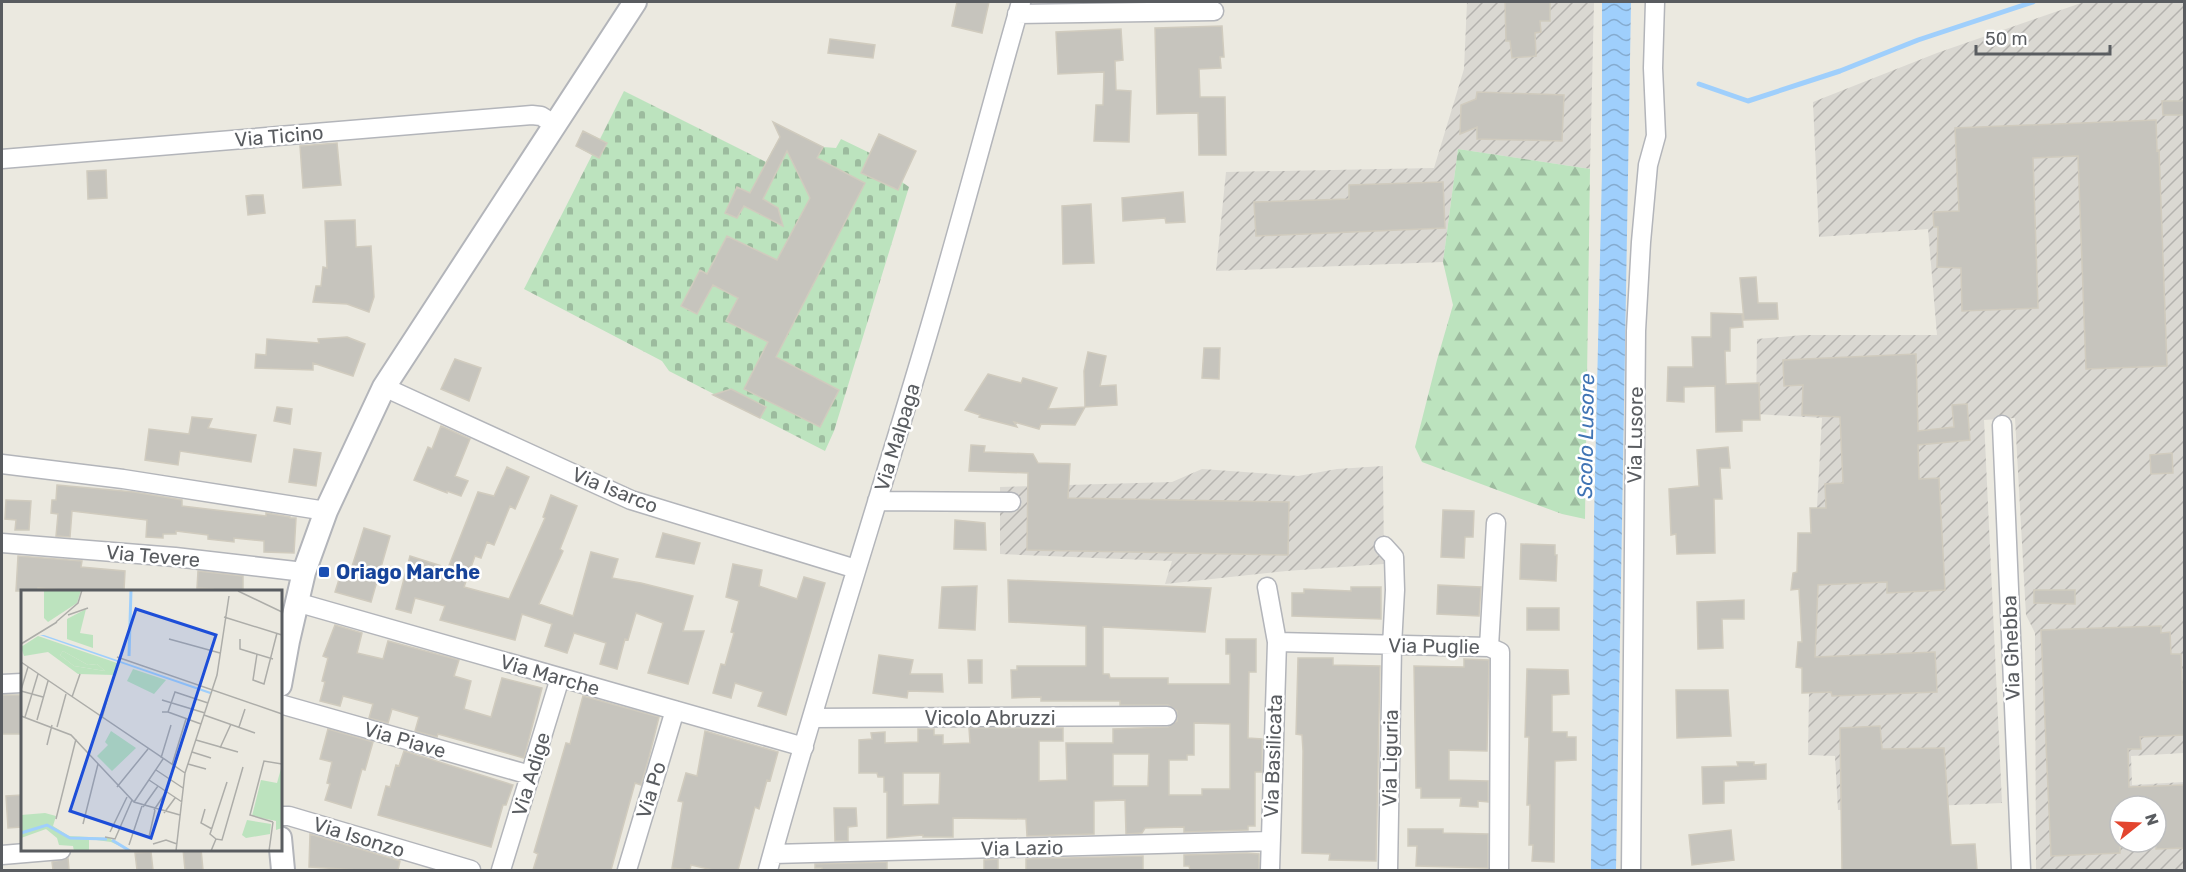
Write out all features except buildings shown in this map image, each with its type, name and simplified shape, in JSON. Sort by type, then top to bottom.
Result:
[{"type":"street","points":[[282,675],[304,572],[326,511],[384,387],[635,2]]},
{"type":"street","name":"Via Lusore","points":[[1631,870],[1636,331],[1648,165],[1656,136],[1653,68],[1655,2]]},
{"type":"street","points":[[1019,8],[1214,11]]},
{"type":"street","name":"Via Malpaga","points":[[770,862],[972,181],[1019,8]]},
{"type":"street","name":"Via Ticino","points":[[2,159],[532,115],[541,116],[554,124]]},
{"type":"street","name":"Via Isarco","points":[[384,387],[631,500],[856,569]]},
{"type":"street","name":"Via Ghebba","points":[[2002,425],[2021,870]]},
{"type":"street","points":[[2,464],[123,479],[326,511]]},
{"type":"street","points":[[877,501],[1011,502]]},
{"type":"street","points":[[1489,647],[1496,522]]},
{"type":"street","name":"Via Tevere","points":[[2,543],[175,557],[304,572]]},
{"type":"street","name":"Via Liguria","points":[[1384,546],[1394,557],[1395,590],[1388,870]]},
{"type":"street","points":[[1267,587],[1277,642]]},
{"type":"street","name":"Via Marche","points":[[296,602],[804,747]]},
{"type":"street","name":"Via Puglie","points":[[1277,642],[1489,647],[1500,652],[1500,870]]},
{"type":"street","name":"Via Basilicata","points":[[1270,870],[1277,642]]},
{"type":"street","name":"Via Adige","points":[[501,870],[560,678]]},
{"type":"street","points":[[2,684],[21,683]]},
{"type":"street","name":"Via Piave","points":[[282,705],[530,775]]},
{"type":"street","name":"Via Po","points":[[627,870],[675,710]]},
{"type":"street","name":"Vicolo Abruzzi","points":[[813,718],[1167,716]]},
{"type":"street","name":"Via Isonzo","points":[[282,816],[289,816],[471,870]]},
{"type":"street","name":"Via Lazio","points":[[770,862],[1270,841]]},
{"type":"street","points":[[2,855],[41,851]]},
{"type":"street","points":[[281,851],[282,870]]},
{"type":"shaded area","points":[[1467,2],[1594,2],[1590,169],[1458,149],[1443,262],[1216,271],[1226,172],[1434,168],[1464,69]]},
{"type":"shaded area","points":[[2084,2],[2184,2],[2184,753],[2131,756],[2132,785],[2184,782],[2184,870],[2036,870],[2035,633],[2026,615],[2015,418],[1984,420],[2002,803],[1838,810],[1835,756],[1808,755],[1810,632],[1822,418],[1756,414],[1757,339],[1803,335],[1937,335],[1928,229],[1819,237],[1813,102],[1937,53]]},
{"type":"shaded area","points":[[1383,466],[1384,564],[1286,571],[1165,584],[1172,561],[1000,554],[1000,487],[1172,482],[1202,469],[1298,476],[1337,469]]},
{"type":"green space","points":[[624,91],[766,162],[785,128],[823,147],[836,148],[841,139],[870,153],[879,134],[916,151],[902,182],[909,187],[834,431],[825,451],[669,371],[662,361],[524,289],[592,155],[576,146],[583,131],[600,139]]},
{"type":"green space","points":[[1458,149],[1590,169],[1585,519],[1562,514],[1422,462],[1415,447],[1453,305],[1443,262]]},
{"type":"water","points":[[1602,2],[1631,2],[1616,870],[1591,870],[1594,520],[1602,171]]},
{"type":"waterway","points":[[1699,84],[1748,101],[1840,71],[1918,40],[2033,2]]},
{"type":"place","name":"Oriago Marche","points":[[324,572]]},
{"type":"water label","name":"Scolo Lusore","points":[[1586,436]]}]
